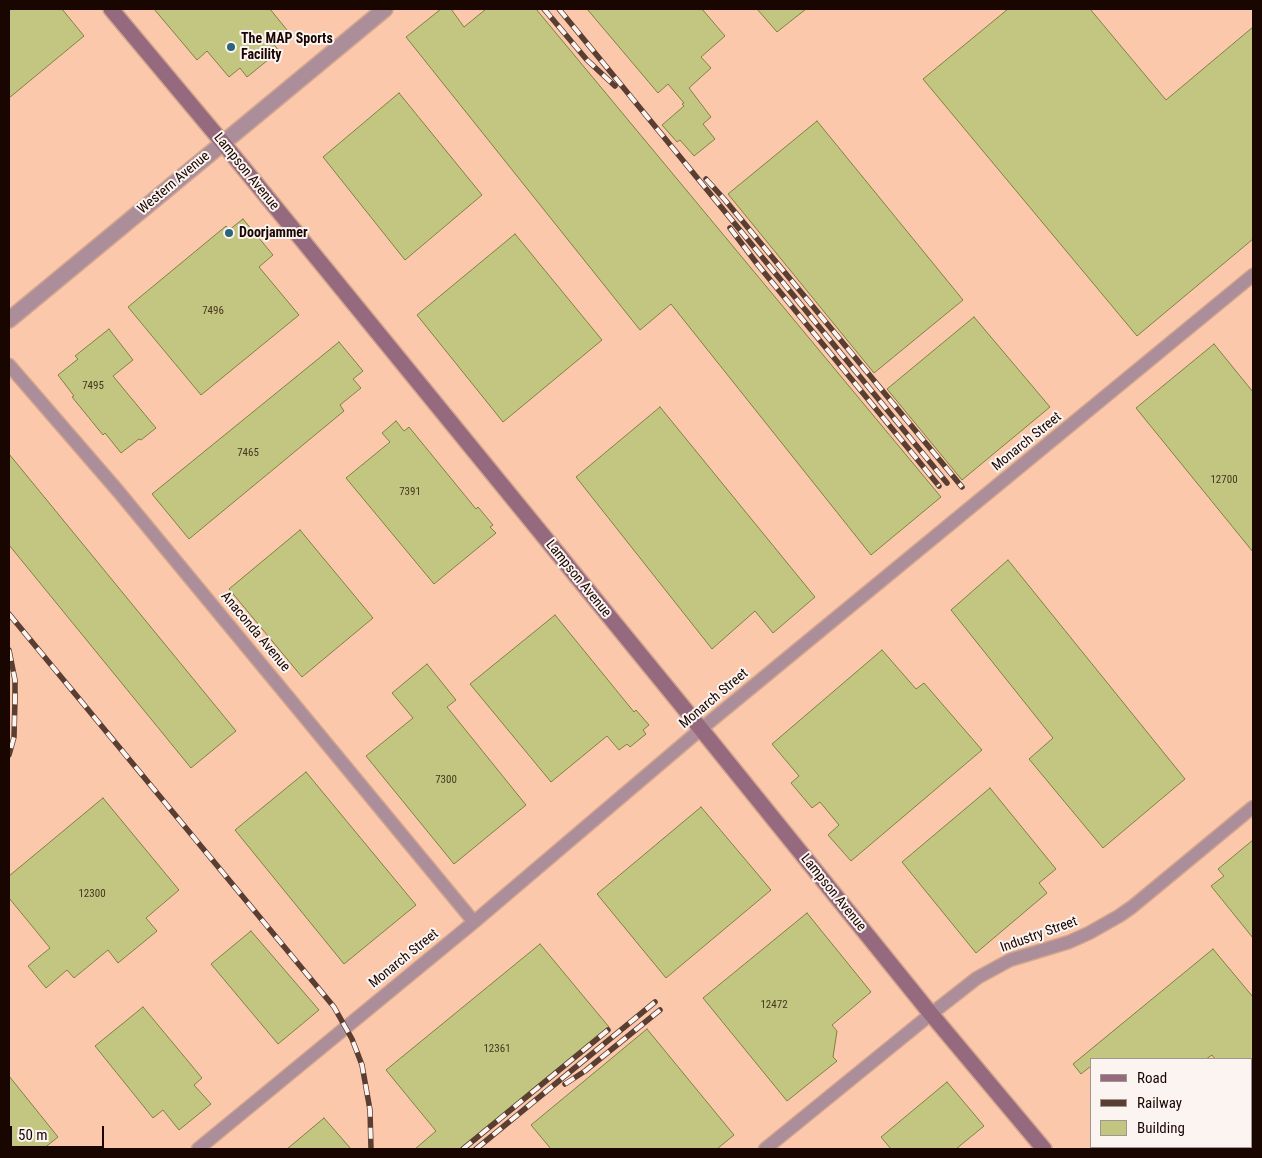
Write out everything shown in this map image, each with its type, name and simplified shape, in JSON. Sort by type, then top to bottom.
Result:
[{"type":"main road","name":"Lampson Avenue","points":[[111,9],[223,143],[931,1014],[1044,1149]]},
{"type":"street","name":"Western Avenue","points":[[9,320],[385,9]]},
{"type":"street","name":"Monarch Street","points":[[198,1149],[474,922],[701,729],[1253,275]]},
{"type":"street","name":"Anaconda Avenue","points":[[9,365],[118,491],[474,922]]},
{"type":"street","name":"Industry Street","points":[[766,1149],[977,978],[1010,960],[1069,942],[1090,933],[1119,916],[1253,807]]},
{"type":"building","points":[[9,9],[62,9],[84,36],[9,98]]},
{"type":"building","name":"The MAP Sports Facility","points":[[154,9],[270,9],[287,30],[272,42],[279,51],[247,77],[240,68],[229,77],[207,51],[197,60]]},
{"type":"building","points":[[441,9],[451,9],[464,27],[486,9],[536,9],[941,497],[871,555],[671,304],[640,330],[406,37]]},
{"type":"building","points":[[587,9],[702,9],[725,36],[701,57],[711,68],[689,88],[711,117],[703,124],[715,139],[694,156],[680,140],[677,142],[662,125],[684,106],[682,104],[684,103],[668,84],[658,93]]},
{"type":"building","points":[[757,9],[806,9],[777,32]]},
{"type":"building","points":[[1008,9],[1090,9],[1166,100],[1253,27],[1253,239],[1137,336],[923,79]]},
{"type":"building","points":[[399,93],[482,195],[405,260],[323,157]]},
{"type":"building","points":[[817,121],[963,300],[874,373],[728,194]]},
{"type":"building","points":[[243,219],[273,255],[259,267],[299,315],[201,395],[128,307],[226,226],[229,230]]},
{"type":"building","points":[[515,234],[602,340],[503,422],[417,315]]},
{"type":"building","points":[[974,317],[1050,407],[962,480],[887,389]]},
{"type":"building","points":[[109,329],[133,360],[113,376],[156,428],[121,453],[105,433],[103,435],[72,397],[74,396],[58,375],[78,359],[75,356]]},
{"type":"building","points":[[339,342],[363,371],[353,379],[361,388],[340,405],[344,411],[189,539],[152,494]]},
{"type":"building","points":[[1214,344],[1253,392],[1253,552],[1136,408]]},
{"type":"building","points":[[660,407],[815,597],[773,633],[755,611],[712,649],[576,477]]},
{"type":"building","points":[[396,421],[404,431],[409,427],[476,509],[478,507],[493,525],[490,527],[496,533],[434,584],[346,478],[390,442],[382,433]]},
{"type":"building","points":[[9,454],[236,731],[191,768],[9,545]]},
{"type":"building","points":[[300,530],[373,618],[302,677],[229,589]]},
{"type":"building","points":[[1008,560],[1185,779],[1103,848],[1029,759],[1053,738],[951,610]]},
{"type":"building","points":[[555,615],[634,712],[636,710],[649,725],[643,730],[646,734],[630,747],[627,744],[619,750],[607,736],[551,782],[470,684]]},
{"type":"building","points":[[882,650],[916,689],[924,683],[982,750],[851,861],[828,835],[839,825],[820,802],[812,808],[791,783],[799,776],[772,744]]},
{"type":"building","points":[[427,664],[456,700],[447,707],[526,805],[454,864],[366,756],[413,718],[392,693]]},
{"type":"building","points":[[306,772],[416,905],[344,964],[235,830]]},
{"type":"building","points":[[990,788],[1056,869],[1039,883],[1047,893],[976,953],[902,862]]},
{"type":"building","points":[[103,798],[179,890],[146,918],[157,931],[118,963],[108,950],[74,978],[67,970],[46,988],[28,966],[50,948],[9,898],[9,876]]},
{"type":"building","points":[[701,807],[771,890],[666,978],[597,894]]},
{"type":"building","points":[[1253,840],[1253,938],[1211,886],[1224,876],[1218,869]]},
{"type":"building","points":[[807,913],[871,992],[832,1025],[837,1031],[833,1057],[837,1061],[787,1101],[703,998]]},
{"type":"building","points":[[251,931],[319,1010],[278,1044],[211,964]]},
{"type":"building","points":[[540,944],[609,1027],[460,1149],[415,1149],[436,1131],[386,1070]]},
{"type":"building","points":[[1213,949],[1253,997],[1253,1059],[1214,1058],[1212,1055],[1208,1058],[1090,1058],[1090,1067],[1081,1074],[1073,1064]]},
{"type":"building","points":[[143,1007],[202,1078],[194,1085],[211,1104],[179,1130],[163,1110],[153,1118],[95,1046]]},
{"type":"building","points":[[647,1029],[734,1135],[717,1149],[551,1149],[531,1125]]},
{"type":"building","points":[[9,1076],[58,1137],[43,1149],[9,1149]]},
{"type":"building","points":[[947,1082],[984,1126],[956,1149],[891,1149],[881,1137]]},
{"type":"building","points":[[324,1118],[351,1149],[287,1149]]},
{"type":"railway","points":[[544,9],[587,60],[615,86]]},
{"type":"railway","points":[[559,9],[947,483]]},
{"type":"railway","points":[[706,179],[962,487]]},
{"type":"railway","points":[[730,228],[758,265],[939,486]]},
{"type":"railway","points":[[9,614],[334,1007],[352,1039],[362,1065],[370,1110],[371,1149]]},
{"type":"railway","points":[[9,650],[15,680],[14,737],[9,755]]},
{"type":"railway","points":[[476,1149],[655,1002]]},
{"type":"railway","points":[[565,1084],[585,1071],[660,1010]]},
{"type":"railway","points":[[463,1149],[608,1030]]},
{"type":"place","name":"The MAP Sports Facility","points":[[231,47]]},
{"type":"place","name":"Doorjammer","points":[[229,233]]}]
